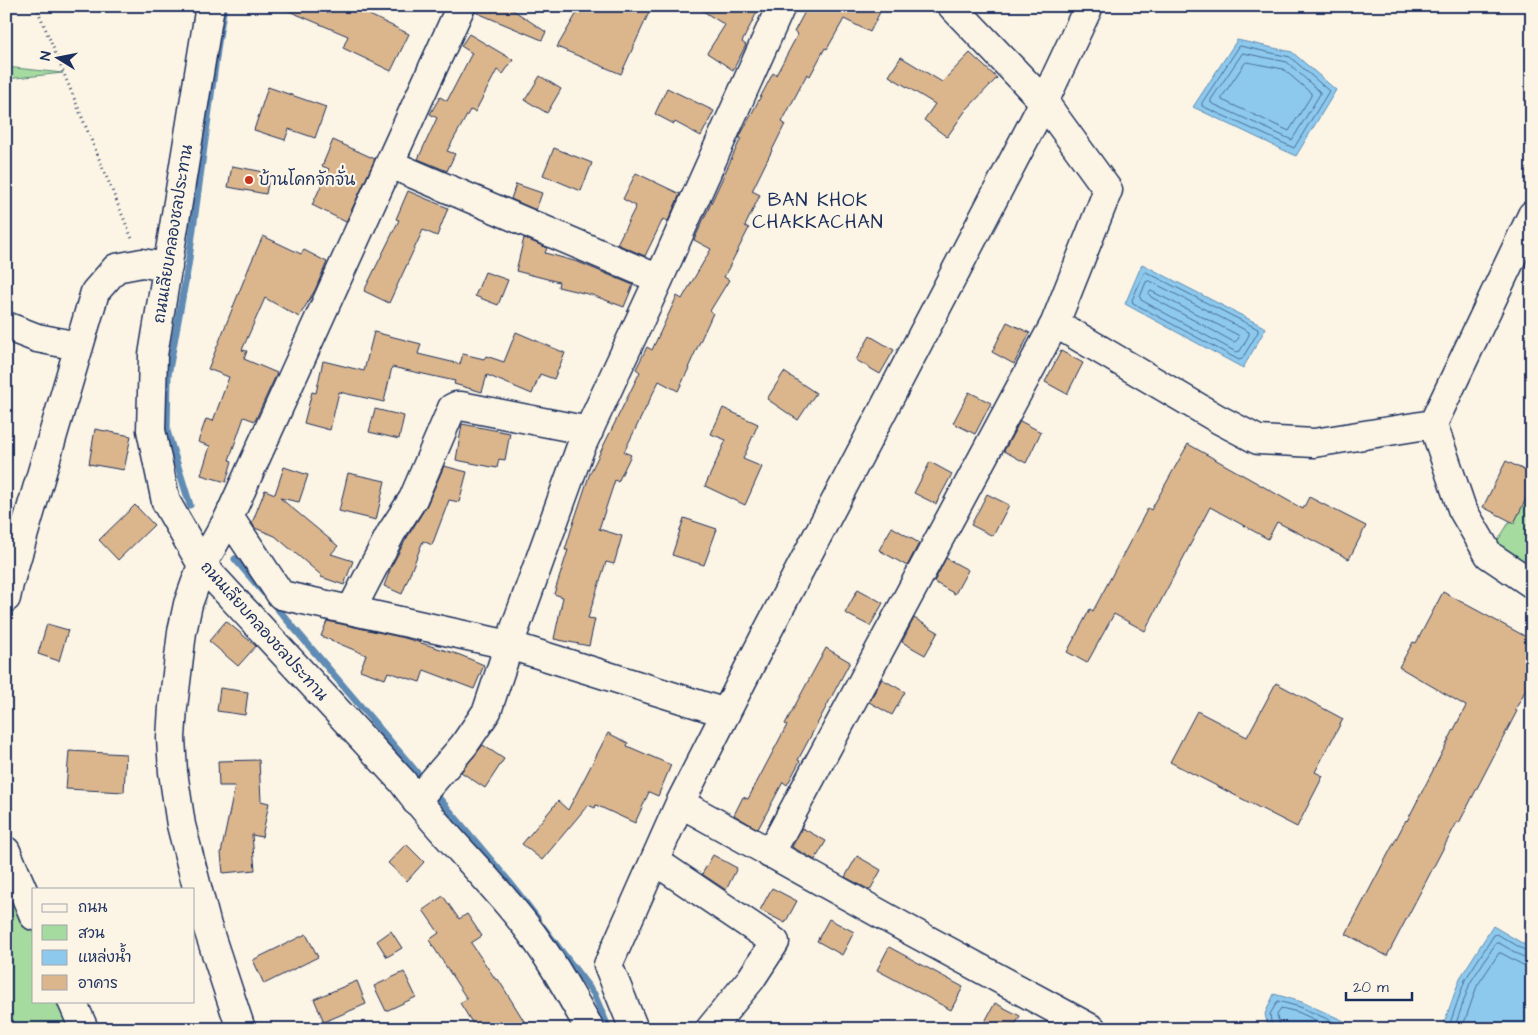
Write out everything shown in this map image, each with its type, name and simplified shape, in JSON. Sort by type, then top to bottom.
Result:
[{"type":"street","name":"ถนนเลียบคลองชลประทาน","points":[[210,6],[155,265],[150,430],[166,502],[202,565],[402,781],[425,791],[487,880],[526,927],[564,983],[590,1029]]},
{"type":"street","points":[[241,1029],[207,926],[181,824],[173,772],[171,738],[173,707],[182,632],[188,604],[202,565],[229,517],[461,6]]},
{"type":"street","points":[[425,791],[464,745],[486,711],[577,459],[781,6]]},
{"type":"street","points":[[770,854],[1055,324],[1108,190],[1044,102],[952,6]]},
{"type":"street","points":[[634,1029],[608,965],[654,861],[680,803],[726,713],[1044,102],[1089,6]]},
{"type":"street","points":[[390,164],[659,279]]},
{"type":"street","points":[[1532,215],[1433,424],[1462,509],[1489,555],[1532,584]]},
{"type":"street","points":[[7,589],[95,292],[116,268],[155,265]]},
{"type":"street","points":[[1055,324],[1218,419],[1258,440],[1314,443],[1433,424]]},
{"type":"street","points":[[6,326],[37,338],[78,346]]},
{"type":"street","points":[[351,610],[391,533],[413,499],[452,408],[461,406],[589,431]]},
{"type":"street","points":[[229,517],[281,595],[509,645],[726,713]]},
{"type":"street","points":[[680,803],[1092,1029]]},
{"type":"street","points":[[6,851],[32,911]]},
{"type":"street","points":[[654,861],[776,942],[751,979],[710,1029]]},
{"type":"street","points":[[72,1002],[84,1029]]},
{"type":"path","points":[[36,6],[155,265]]},
{"type":"green space","points":[[6,67],[63,73],[6,79]]},
{"type":"green space","points":[[1532,485],[1532,584],[1489,555]]},
{"type":"green space","points":[[6,851],[32,911],[32,1002],[72,1002],[84,1029],[6,1029]]},
{"type":"water","points":[[1237,40],[1292,52],[1336,90],[1296,156],[1193,107]]},
{"type":"water","points":[[1142,264],[1266,328],[1243,368],[1125,304]]},
{"type":"water","points":[[1493,926],[1532,949],[1532,1029],[1442,1029],[1460,978]]},
{"type":"water","points":[[1274,994],[1302,1002],[1362,1029],[1269,1029],[1265,1014]]},
{"type":"building","points":[[277,6],[351,6],[409,34],[391,71],[343,48],[348,36]]},
{"type":"building","points":[[476,6],[507,6],[546,32],[542,40],[475,12]]},
{"type":"building","points":[[581,6],[652,6],[621,74],[557,47]]},
{"type":"building","points":[[695,6],[760,6],[742,42],[746,45],[733,70],[707,53],[725,25]]},
{"type":"building","points":[[808,6],[883,6],[870,32],[844,19],[810,76],[807,74],[782,122],[785,124],[752,191],[760,195],[745,226],[749,228],[724,277],[729,280],[710,311],[713,313],[678,391],[659,381],[624,452],[631,455],[618,482],[615,480],[599,529],[622,536],[614,564],[606,562],[588,618],[595,619],[589,646],[554,639],[563,597],[554,594],[568,550],[565,550],[590,473],[640,372],[636,369],[647,347],[652,350],[677,296],[682,299],[711,249],[694,240],[741,138],[739,138],[773,73],[776,75],[798,34],[794,32]]},
{"type":"building","points":[[469,34],[513,60],[503,74],[497,70],[475,112],[470,110],[447,151],[455,154],[447,171],[418,159],[437,118],[430,114],[440,97],[447,101],[472,53],[461,46]]},
{"type":"building","points":[[970,53],[997,78],[966,110],[947,137],[924,120],[935,104],[889,76],[901,57],[942,82]]},
{"type":"building","points":[[540,76],[561,89],[547,113],[525,100]]},
{"type":"building","points":[[268,87],[326,107],[315,138],[289,129],[285,140],[254,130]]},
{"type":"building","points":[[667,88],[714,111],[701,136],[655,114]]},
{"type":"building","points":[[333,140],[375,159],[346,222],[312,205],[329,169],[322,166]]},
{"type":"building","points":[[554,148],[592,163],[581,191],[543,175]]},
{"type":"building","name":"บ้านโคกจักจั่น","points":[[232,166],[270,173],[266,194],[228,187]]},
{"type":"building","points":[[636,173],[680,194],[668,221],[663,219],[645,256],[617,244],[636,206],[623,199]]},
{"type":"building","points":[[516,184],[542,193],[536,210],[511,199]]},
{"type":"building","points":[[408,191],[448,208],[437,236],[423,230],[389,303],[364,291],[399,220],[396,219]]},
{"type":"building","points":[[263,236],[301,254],[304,250],[327,262],[315,290],[299,317],[265,298],[242,350],[247,351],[244,359],[277,373],[255,421],[244,417],[229,460],[232,461],[226,482],[201,475],[210,446],[198,442],[206,419],[213,421],[229,377],[208,369]]},
{"type":"building","points":[[524,238],[547,248],[545,253],[578,262],[633,285],[624,307],[592,295],[558,287],[559,282],[516,271]]},
{"type":"building","points":[[485,272],[508,280],[498,305],[475,296]]},
{"type":"building","points":[[1007,322],[1030,333],[1014,364],[992,352]]},
{"type":"building","points":[[374,332],[421,344],[418,354],[460,364],[463,354],[484,359],[486,356],[504,362],[516,332],[565,353],[554,379],[540,374],[532,394],[487,375],[482,392],[454,384],[455,381],[392,367],[384,402],[339,392],[330,430],[304,423],[312,392],[316,393],[323,361],[364,371]]},
{"type":"building","points":[[870,336],[894,350],[880,374],[856,360]]},
{"type":"building","points":[[1061,351],[1083,363],[1067,394],[1045,382]]},
{"type":"building","points":[[784,372],[816,393],[798,420],[767,399]]},
{"type":"building","points":[[969,392],[991,403],[975,434],[953,423]]},
{"type":"building","points":[[723,408],[758,424],[743,459],[762,467],[745,505],[705,486],[726,440],[711,434]]},
{"type":"building","points":[[375,409],[404,416],[399,439],[369,432]]},
{"type":"building","points":[[1020,421],[1041,432],[1026,463],[1004,451]]},
{"type":"building","points":[[462,424],[510,433],[505,460],[499,459],[497,468],[456,460]]},
{"type":"building","points":[[95,429],[131,436],[124,470],[89,464]]},
{"type":"building","points":[[1188,444],[1303,509],[1309,497],[1366,526],[1349,559],[1277,522],[1268,539],[1210,507],[1145,631],[1114,614],[1087,663],[1067,652],[1090,609],[1093,611],[1148,508],[1151,510]]},
{"type":"building","points":[[1506,461],[1532,474],[1532,487],[1514,523],[1483,507]]},
{"type":"building","points":[[930,462],[952,474],[936,504],[914,493]]},
{"type":"building","points":[[444,466],[467,472],[459,502],[449,500],[432,545],[423,541],[402,594],[384,586],[391,567],[427,505]]},
{"type":"building","points":[[284,467],[308,475],[299,502],[280,498],[338,546],[331,554],[353,561],[344,585],[321,577],[275,536],[255,528],[252,523],[265,490],[275,494]]},
{"type":"building","points":[[348,473],[385,481],[376,520],[339,511]]},
{"type":"building","points":[[987,494],[1009,505],[993,536],[971,525]]},
{"type":"building","points":[[135,505],[154,525],[118,560],[99,540]]},
{"type":"building","points":[[684,518],[717,529],[704,565],[672,555]]},
{"type":"building","points":[[892,527],[919,543],[907,566],[879,550]]},
{"type":"building","points":[[946,558],[968,570],[955,594],[934,582]]},
{"type":"building","points":[[858,589],[883,603],[870,626],[845,613]]},
{"type":"building","points":[[1443,592],[1532,640],[1532,678],[1459,823],[1457,822],[1387,956],[1346,934],[1466,706],[1399,667],[1413,642],[1416,643]]},
{"type":"building","points":[[914,618],[938,632],[925,655],[902,642]]},
{"type":"building","points":[[226,621],[256,646],[238,666],[209,641]]},
{"type":"building","points":[[327,621],[405,638],[460,655],[484,665],[474,689],[424,670],[420,682],[388,672],[385,679],[360,670],[366,655],[321,636]]},
{"type":"building","points":[[47,624],[68,630],[59,661],[38,654]]},
{"type":"building","points":[[826,648],[850,662],[798,760],[800,761],[787,785],[783,782],[758,829],[734,815],[743,797],[748,799],[787,725],[785,724]]},
{"type":"building","points":[[882,679],[905,692],[892,715],[869,702]]},
{"type":"building","points":[[1276,683],[1343,719],[1315,772],[1323,776],[1297,827],[1170,762],[1197,711],[1247,737]]},
{"type":"building","points":[[220,688],[248,692],[245,715],[217,711]]},
{"type":"building","points":[[608,733],[628,743],[627,746],[671,765],[658,796],[649,792],[635,823],[596,805],[595,808],[588,805],[542,860],[522,844],[558,801],[568,810]]},
{"type":"building","points":[[483,745],[504,759],[485,788],[461,772]]},
{"type":"building","points":[[69,751],[126,754],[124,792],[66,789]]},
{"type":"building","points":[[259,760],[261,801],[269,803],[262,837],[252,835],[255,870],[223,873],[221,853],[235,786],[219,786],[218,761]]},
{"type":"building","points":[[802,828],[826,841],[815,860],[792,847]]},
{"type":"building","points":[[406,844],[424,862],[407,881],[388,863]]},
{"type":"building","points":[[713,855],[737,868],[726,890],[702,874]]},
{"type":"building","points":[[857,856],[881,870],[870,890],[845,877]]},
{"type":"building","points":[[772,888],[797,901],[785,923],[760,910]]},
{"type":"building","points":[[443,896],[459,919],[467,914],[482,936],[471,943],[496,980],[498,979],[529,1029],[476,1029],[460,1003],[467,999],[429,940],[439,933],[423,910]]},
{"type":"building","points":[[829,919],[854,932],[842,955],[817,941]]},
{"type":"building","points":[[391,931],[402,948],[387,957],[377,941]]},
{"type":"building","points":[[306,934],[318,957],[264,984],[253,960]]},
{"type":"building","points":[[889,947],[963,987],[951,1010],[877,970]]},
{"type":"building","points":[[404,972],[416,997],[386,1011],[374,986]]},
{"type":"building","points":[[357,981],[366,1004],[324,1022],[314,999]]},
{"type":"building","points":[[995,1003],[1020,1016],[1013,1029],[981,1029]]},
{"type":"waterway","points":[[190,505],[167,431],[168,375],[188,266],[224,6]]},
{"type":"waterway","points":[[235,559],[264,593]]},
{"type":"waterway","points":[[271,601],[424,781]]},
{"type":"waterway","points":[[433,791],[537,918]]},
{"type":"waterway","points":[[543,927],[594,994],[609,1029]]},
{"type":"place","name":"บ้านโคกจักจั่น","points":[[249,180]]},
{"type":"district","name":"BAN KHOK CHAKKACHAN","points":[[818,211]]}]
